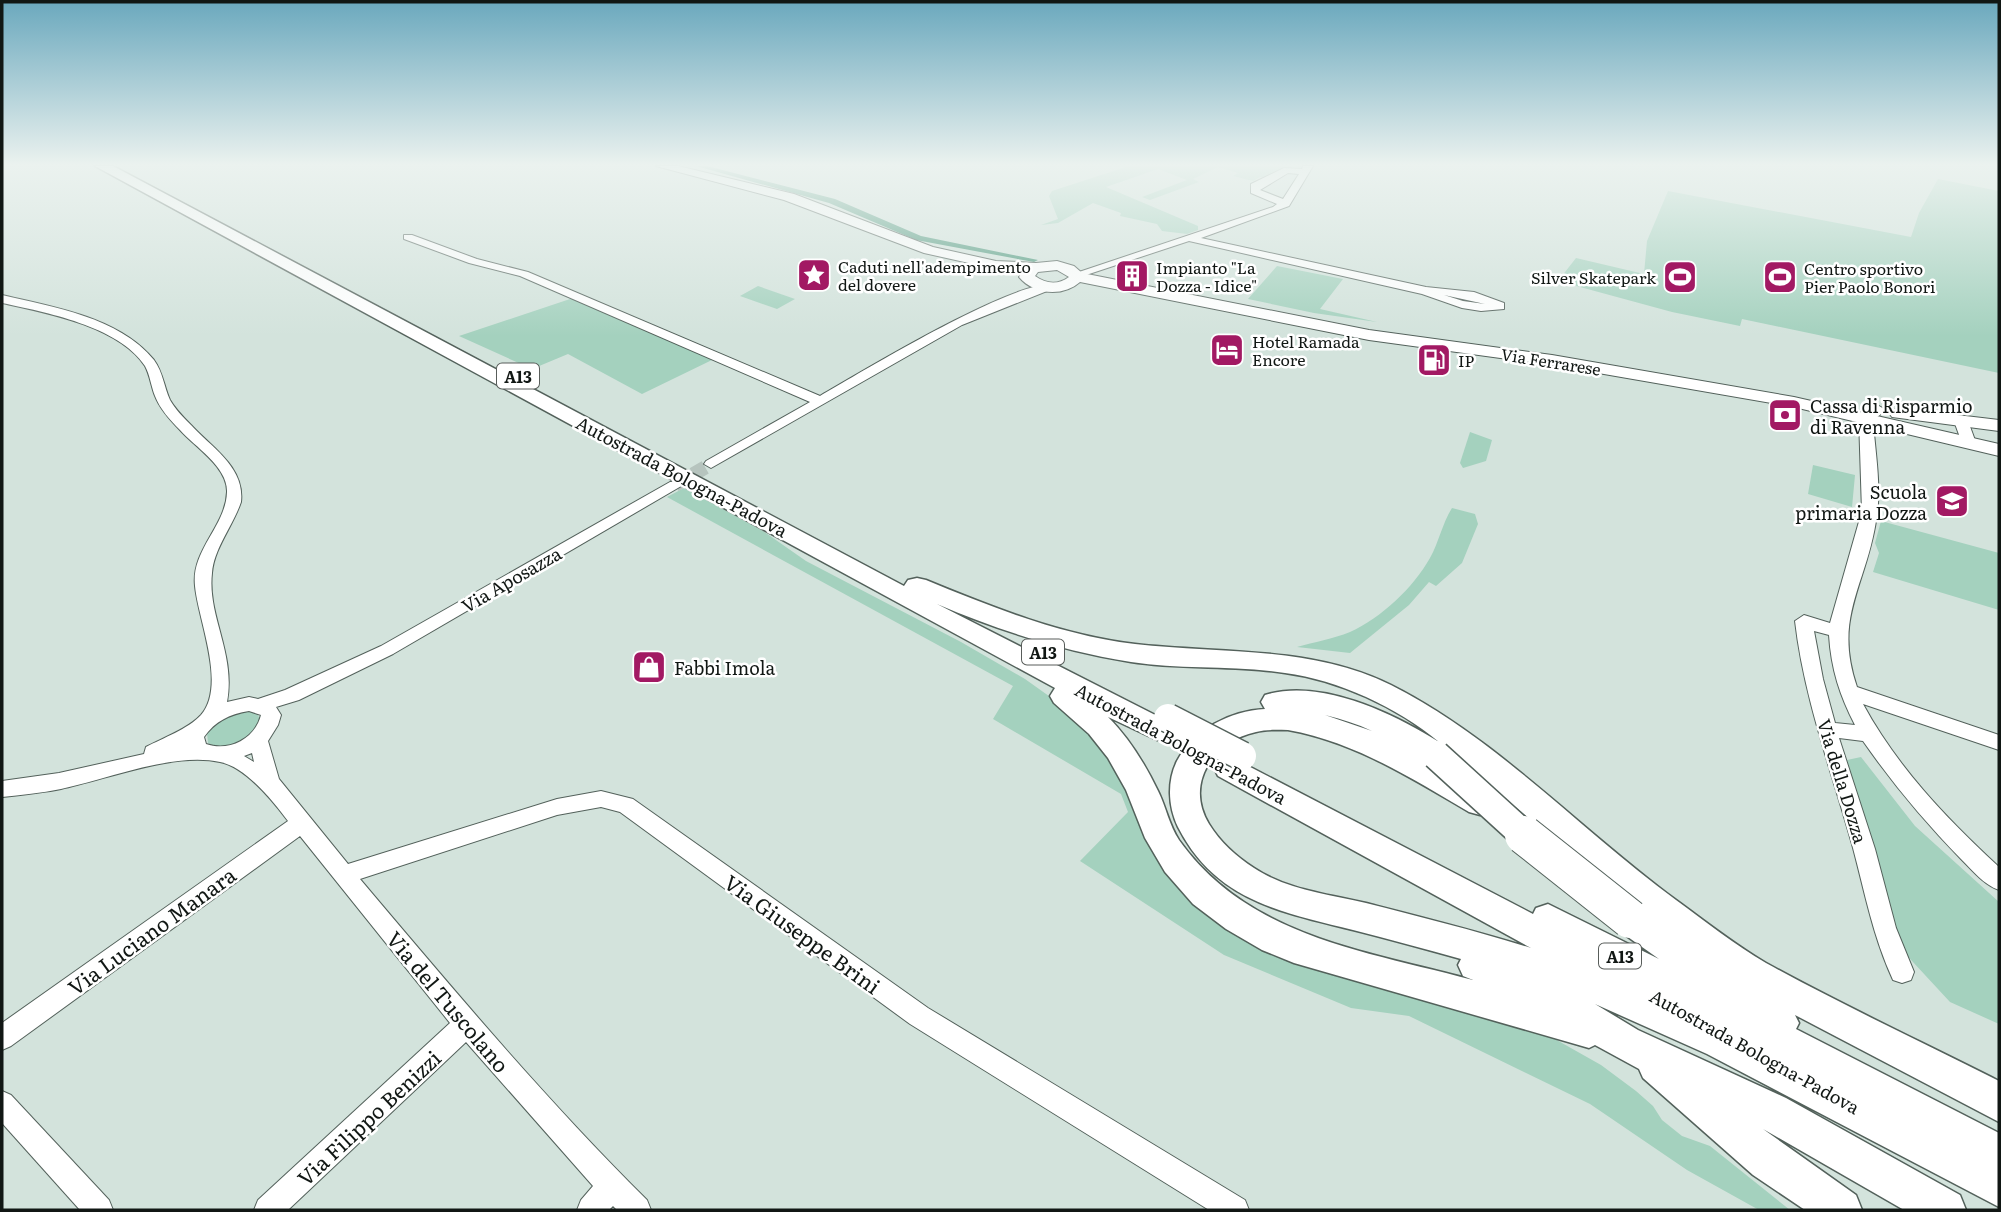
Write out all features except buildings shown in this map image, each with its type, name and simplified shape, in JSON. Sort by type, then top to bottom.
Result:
[{"type":"highway","name":"Autostrada Bologna-Padova","points":[[208,223],[813,545],[938,616],[1163,724]]},
{"type":"highway","name":"Autostrada Bologna-Padova","points":[[226,223],[917,586],[1671,1005],[1983,1162]]},
{"type":"highway","points":[[917,586],[1006,623],[1075,642],[1134,653],[1285,663],[1329,673],[1378,691],[1437,724],[1647,915],[1765,1013],[1983,1162]]},
{"type":"highway","points":[[938,616],[1042,681],[1093,717],[1107,732],[1130,769],[1156,827],[1177,863],[1195,884],[1234,917],[1262,934],[1294,947],[1524,1010],[1632,1047],[1772,1112],[1945,1210]]},
{"type":"highway","points":[[1841,1210],[1768,1160],[1632,1047],[1562,1002],[1498,972],[1443,954],[1285,913],[1251,901],[1218,879],[1193,854],[1175,826],[1170,810],[1168,793],[1171,767],[1187,741],[1208,722],[1252,705],[1288,702],[1341,708],[1388,724],[1436,755],[1536,846],[1647,915],[1751,973],[1999,1102]]},
{"type":"highway","points":[[1482,804],[1344,731],[1315,722],[1287,719],[1231,727],[1210,740],[1192,761],[1185,786],[1188,812],[1200,839],[1223,864],[1257,887],[1281,897],[1477,946],[1622,998],[1983,1162]]},
{"type":"highway","points":[[1529,831],[1647,915]]},
{"type":"main road","points":[[854,223],[910,244],[1031,274],[1059,266],[1070,270],[1068,281],[1036,285],[1031,274]]},
{"type":"main road","name":"Via Ferrarese","points":[[1068,281],[1132,287],[1369,335],[1544,359],[1872,414],[1999,450]]},
{"type":"main road","points":[[1872,414],[1999,426]]},
{"type":"street","points":[[711,464],[951,326],[997,305],[1118,261],[1237,223]]},
{"type":"street","points":[[408,237],[473,261],[524,274],[820,401]]},
{"type":"street","points":[[1188,238],[1426,291],[1448,291],[1489,300],[1500,306],[1485,309],[1442,299],[1426,291]]},
{"type":"street","points":[[1059,266],[1087,267],[1118,261]]},
{"type":"street","name":"Via Ferrarese","points":[[1118,261],[1104,270],[1103,276],[1132,287]]},
{"type":"street","points":[[997,305],[997,302],[1024,289],[1031,274]]},
{"type":"street","points":[[2,299],[70,316],[104,330],[134,349],[153,369],[169,408],[233,481],[234,498],[228,518],[202,572],[223,678],[218,704],[194,741],[201,752]]},
{"type":"street","points":[[1872,414],[1872,475],[1868,521],[1838,632],[1839,650],[1850,692],[1870,734],[1924,808],[1999,881]]},
{"type":"street","points":[[1961,421],[1969,443]]},
{"type":"street","name":"Via Aposazza","points":[[260,709],[387,650],[675,485]]},
{"type":"street","name":"Via della Dozza","points":[[1838,632],[1804,621],[1812,670],[1828,730],[1877,895],[1888,944],[1902,972]]},
{"type":"street","points":[[2,789],[59,781],[168,756],[201,752],[225,754],[243,748],[258,739],[267,729],[260,709],[238,697],[223,678]]},
{"type":"street","points":[[1850,692],[1999,743]]},
{"type":"street","points":[[114,768],[168,746],[233,706],[260,709]]},
{"type":"street","points":[[1828,730],[1870,734]]},
{"type":"street","points":[[258,739],[270,782]]},
{"type":"street","points":[[225,754],[270,782]]},
{"type":"street","name":"Via del Tuscolano","points":[[270,782],[467,1024],[611,1187],[637,1210]]},
{"type":"street","name":"Via Giuseppe Brini","points":[[343,875],[557,807],[601,799],[626,805],[919,1016],[1235,1210]]},
{"type":"street","name":"Via Luciano Manara","points":[[2,1038],[302,823]]},
{"type":"street","name":"Via Filippo Benizzi","points":[[268,1210],[467,1024]]},
{"type":"street","points":[[2,1104],[99,1210]]},
{"type":"street","points":[[591,1210],[611,1187]]},
{"type":"green space","points":[[1150,223],[1190,223],[1198,226],[1198,230],[1187,234],[1162,231],[1157,224]]},
{"type":"green space","name":"Centro sportivo Pier Paolo Bonori","points":[[1655,223],[1835,223],[1911,237],[1916,223],[1999,223],[1999,373],[1742,319],[1740,326],[1672,312],[1558,281],[1576,258],[1644,274],[1647,241]]},
{"type":"green space","points":[[1277,266],[1343,279],[1320,309],[1377,322],[1314,313],[1248,299]]},
{"type":"green space","points":[[758,286],[795,299],[777,309],[740,296]]},
{"type":"green space","points":[[573,298],[712,360],[642,394],[568,354],[532,369],[459,336]]},
{"type":"green space","points":[[1470,432],[1492,440],[1486,461],[1463,468],[1460,463]]},
{"type":"green space","points":[[1813,465],[1855,475],[1852,507],[1808,494]]},
{"type":"green space","points":[[684,488],[763,531],[806,561],[961,642],[1025,679],[1091,726],[1187,893],[1546,1034],[1601,1065],[1636,1091],[1653,1106],[1662,1120],[1682,1136],[1710,1146],[1790,1210],[1759,1210],[1687,1170],[1590,1104],[1409,1016],[1351,1008],[1224,955],[1080,861],[1128,812],[1121,794],[993,719],[1013,686],[667,497]]},
{"type":"green space","points":[[1452,508],[1475,514],[1478,524],[1462,563],[1436,586],[1429,582],[1409,605],[1350,653],[1297,647],[1350,632],[1373,619],[1395,601],[1415,580],[1430,558]]},
{"type":"green space","points":[[1881,521],[1999,553],[1999,610],[1873,572],[1879,553],[1875,543]]},
{"type":"green space","points":[[243,711],[257,713],[261,722],[251,733],[231,746],[208,743],[207,733],[214,725]]},
{"type":"green space","points":[[1861,757],[1915,826],[1999,902],[1999,1024],[1950,1002],[1900,948],[1847,760]]},
{"type":"waterway","points":[[883,223],[919,238],[1034,260]]},
{"type":"tunnel","points":[[675,485],[711,464]]},
{"type":"place","name":"Caduti nell'adempimento del dovere","points":[[814,275]]},
{"type":"place","name":"Impianto \"La Dozza - Idice\"","points":[[1132,276]]},
{"type":"place","name":"Silver Skatepark","points":[[1680,277]]},
{"type":"place","name":"Centro sportivo Pier Paolo Bonori","points":[[1780,277]]},
{"type":"place","name":"Hotel Ramada Encore","points":[[1227,350]]},
{"type":"place","name":"IP","points":[[1434,360]]},
{"type":"place","name":"Cassa di Risparmio di Ravenna","points":[[1785,415]]},
{"type":"place","name":"Scuola primaria Dozza","points":[[1952,501]]},
{"type":"place","name":"Fabbi Imola","points":[[649,667]]}]
